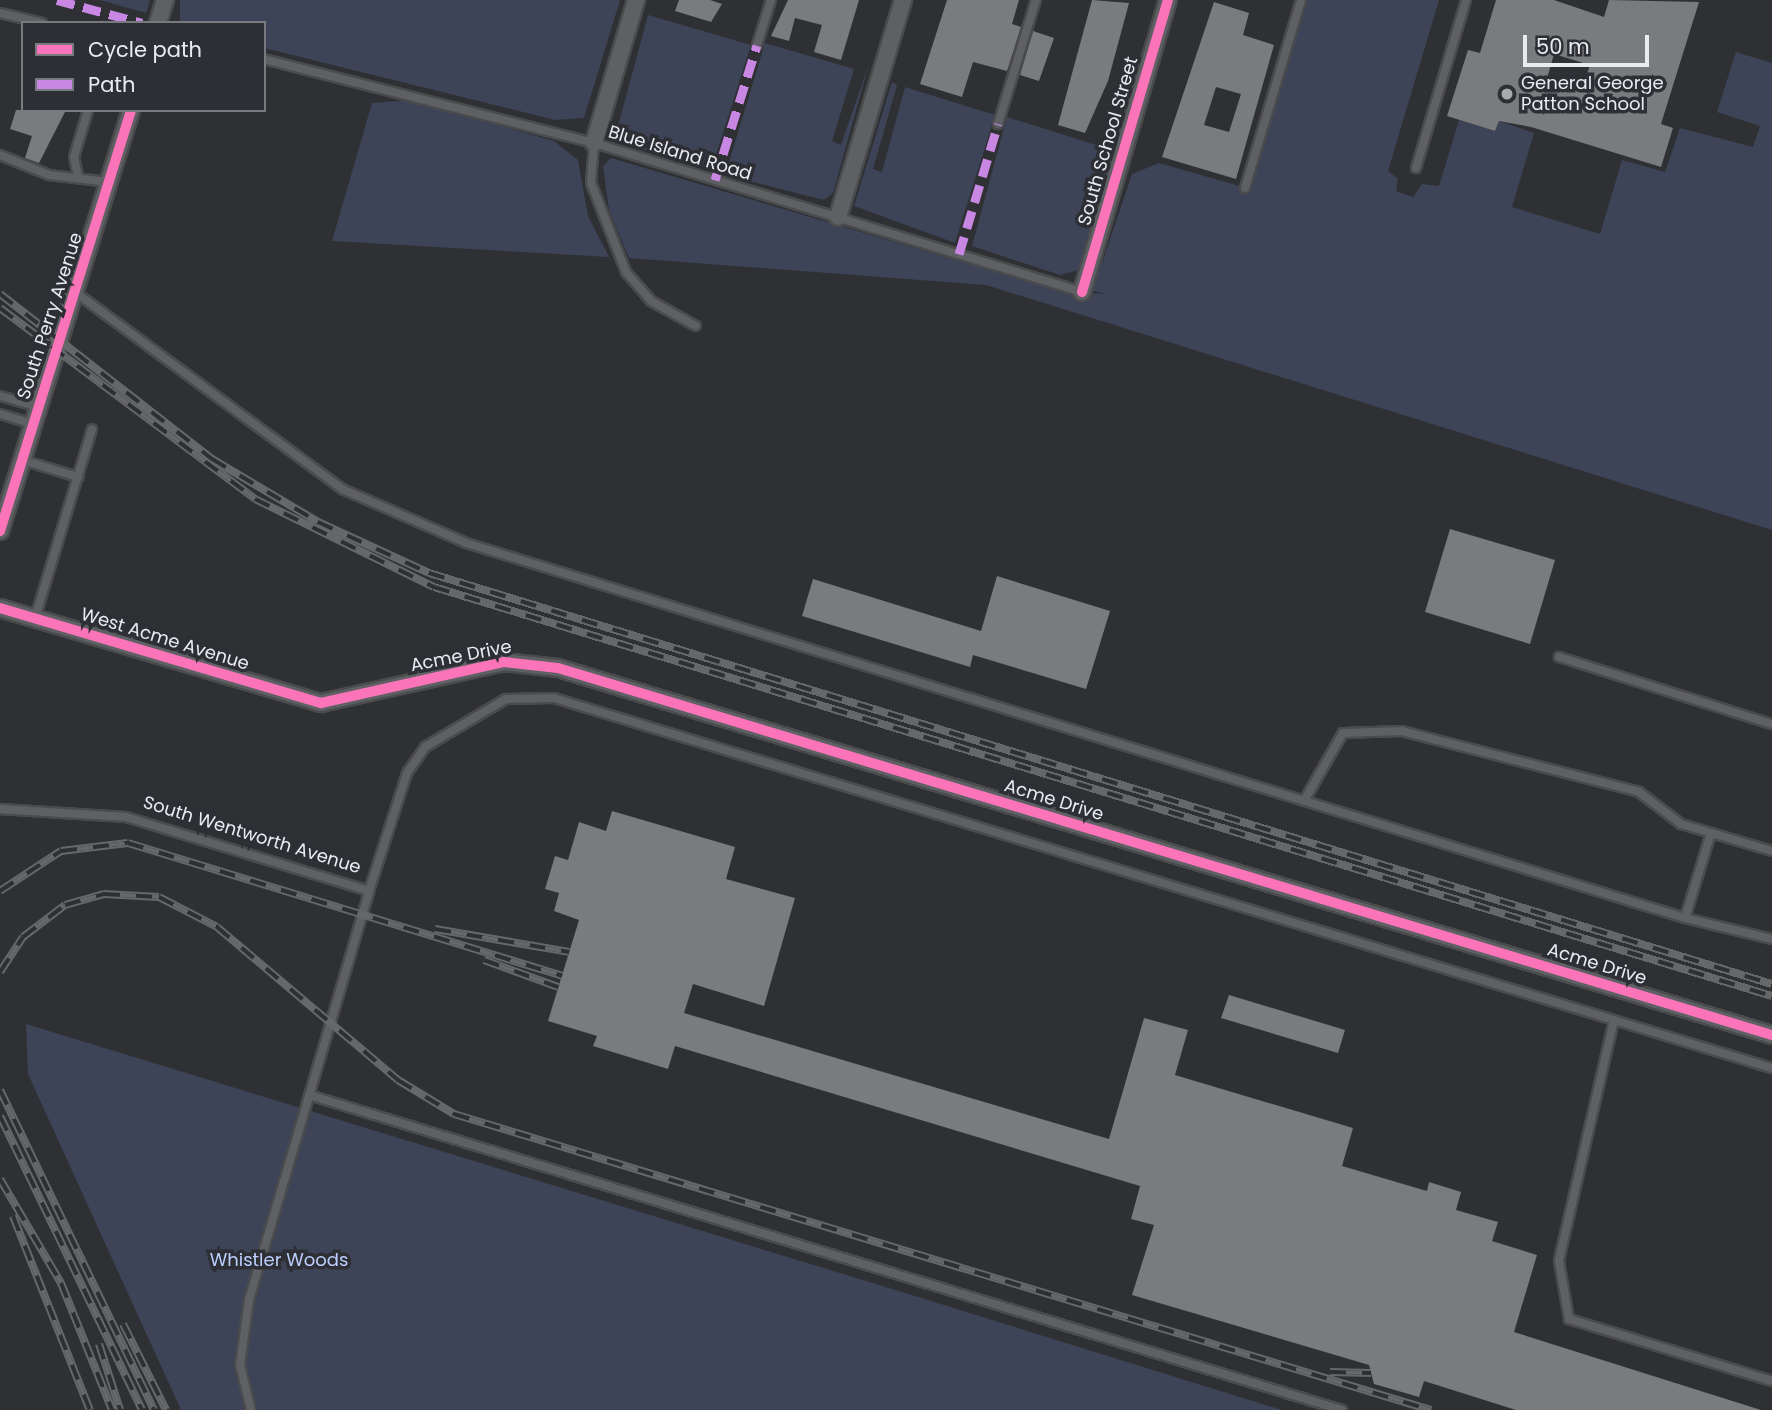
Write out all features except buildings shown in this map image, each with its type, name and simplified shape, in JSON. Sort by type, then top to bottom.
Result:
[{"type":"street","points":[[159,21],[165,0]]},
{"type":"street","points":[[594,143],[636,0]]},
{"type":"street","points":[[838,217],[903,0]]},
{"type":"street","name":"South School Street","points":[[1082,292],[1168,0]]},
{"type":"street","name":"South Perry Avenue","points":[[0,531],[130,112]]},
{"type":"street","name":"West Acme Avenue","points":[[0,608],[321,704]]},
{"type":"street","name":"Acme Drive","points":[[321,704],[528,661],[1772,1035]]},
{"type":"lane","points":[[757,46],[771,0]]},
{"type":"lane","points":[[998,124],[1036,0]]},
{"type":"lane","points":[[1245,188],[1301,0]]},
{"type":"lane","points":[[1416,168],[1466,0]]},
{"type":"lane","points":[[0,13],[34,21]]},
{"type":"lane","name":"Blue Island Road","points":[[266,60],[594,143],[1082,292]]},
{"type":"lane","points":[[78,176],[74,157],[87,112]]},
{"type":"lane","points":[[594,143],[591,183],[626,272],[651,301],[696,326]]},
{"type":"lane","points":[[0,155],[23,169],[109,182]]},
{"type":"lane","points":[[75,292],[294,458],[394,513],[466,543],[1685,918],[1772,939]]},
{"type":"lane","points":[[0,396],[39,407]]},
{"type":"lane","points":[[0,414],[33,424]]},
{"type":"lane","points":[[35,618],[92,429]]},
{"type":"lane","points":[[22,460],[78,477]]},
{"type":"lane","points":[[1559,657],[1772,724]]},
{"type":"lane","name":"South Wentworth Avenue","points":[[0,809],[126,817],[369,891],[407,773],[441,734],[506,699],[527,696],[587,705],[1614,1020]]},
{"type":"lane","points":[[1304,801],[1343,733],[1365,727],[1402,731],[1639,792],[1681,824],[1772,851]]},
{"type":"lane","points":[[1685,918],[1711,833]]},
{"type":"lane","points":[[251,1410],[240,1365],[249,1300],[369,891]]},
{"type":"lane","points":[[1772,1068],[1614,1020],[1559,1261],[1569,1318],[1772,1381]]},
{"type":"lane","points":[[309,1095],[1342,1410]]},
{"type":"green space","points":[[100,0],[150,0],[146,13]]},
{"type":"green space","points":[[180,0],[620,0],[584,118],[555,120],[266,48],[266,21],[180,21]]},
{"type":"green space","points":[[1307,0],[1439,0],[1388,171],[1398,179],[1396,191],[1413,197],[1422,184],[1439,186],[1459,120],[1495,131],[1499,121],[1534,133],[1512,207],[1600,234],[1622,160],[1665,172],[1680,128],[1753,147],[1760,126],[1717,112],[1736,52],[1772,63],[1772,530],[986,285],[629,258],[609,210],[603,166],[611,158],[1064,292],[1105,294],[1077,286],[1102,263],[1132,174],[1159,163],[1250,189]]},
{"type":"green space","points":[[648,15],[751,45],[715,158],[705,168],[614,141]]},
{"type":"green space","points":[[765,43],[854,69],[832,141],[841,145],[869,64],[833,193],[824,200],[733,177],[727,169]]},
{"type":"green space","points":[[892,82],[897,85],[873,169],[882,172],[905,87],[995,115],[955,243],[854,206]]},
{"type":"green space","points":[[409,100],[554,141],[578,160],[588,216],[609,257],[332,241],[372,103]]},
{"type":"green space","points":[[1007,117],[1106,148],[1105,200],[1079,270],[1060,275],[972,246]]},
{"type":"green space","name":"Whistler Woods","points":[[26,1024],[1282,1410],[181,1410],[28,1074]]},
{"type":"railway","points":[[0,294],[212,459],[318,522],[429,573],[1772,984]]},
{"type":"railway","points":[[0,308],[255,499],[434,587],[1772,996]]},
{"type":"railway","points":[[0,891],[61,851],[128,843],[562,976]]},
{"type":"railway","points":[[0,972],[23,937],[65,905],[104,894],[159,897],[217,927],[398,1080],[454,1114],[1431,1410]]},
{"type":"railway","points":[[435,929],[569,952]]},
{"type":"railway","points":[[484,960],[558,987]]},
{"type":"railway","points":[[0,1090],[154,1410]]},
{"type":"railway","points":[[0,1116],[142,1410]]},
{"type":"railway","points":[[0,1179],[61,1283],[112,1410]]},
{"type":"railway","points":[[13,1216],[90,1410]]},
{"type":"railway","points":[[123,1324],[166,1410]]},
{"type":"railway","points":[[99,1344],[120,1410]]},
{"type":"railway","points":[[1330,1372],[1371,1373]]},
{"type":"marked path","points":[[57,0],[135,21]]},
{"type":"marked path","points":[[715,180],[757,45]]},
{"type":"marked path","points":[[959,254],[998,124]]},
{"type":"cycle path","points":[[1082,292],[1168,0]]},
{"type":"cycle path","points":[[0,531],[130,112]]},
{"type":"cycle path","points":[[0,608],[321,703],[504,662],[558,668],[1772,1035]]},
{"type":"place","name":"General George Patton School","points":[[1507,94]]}]
